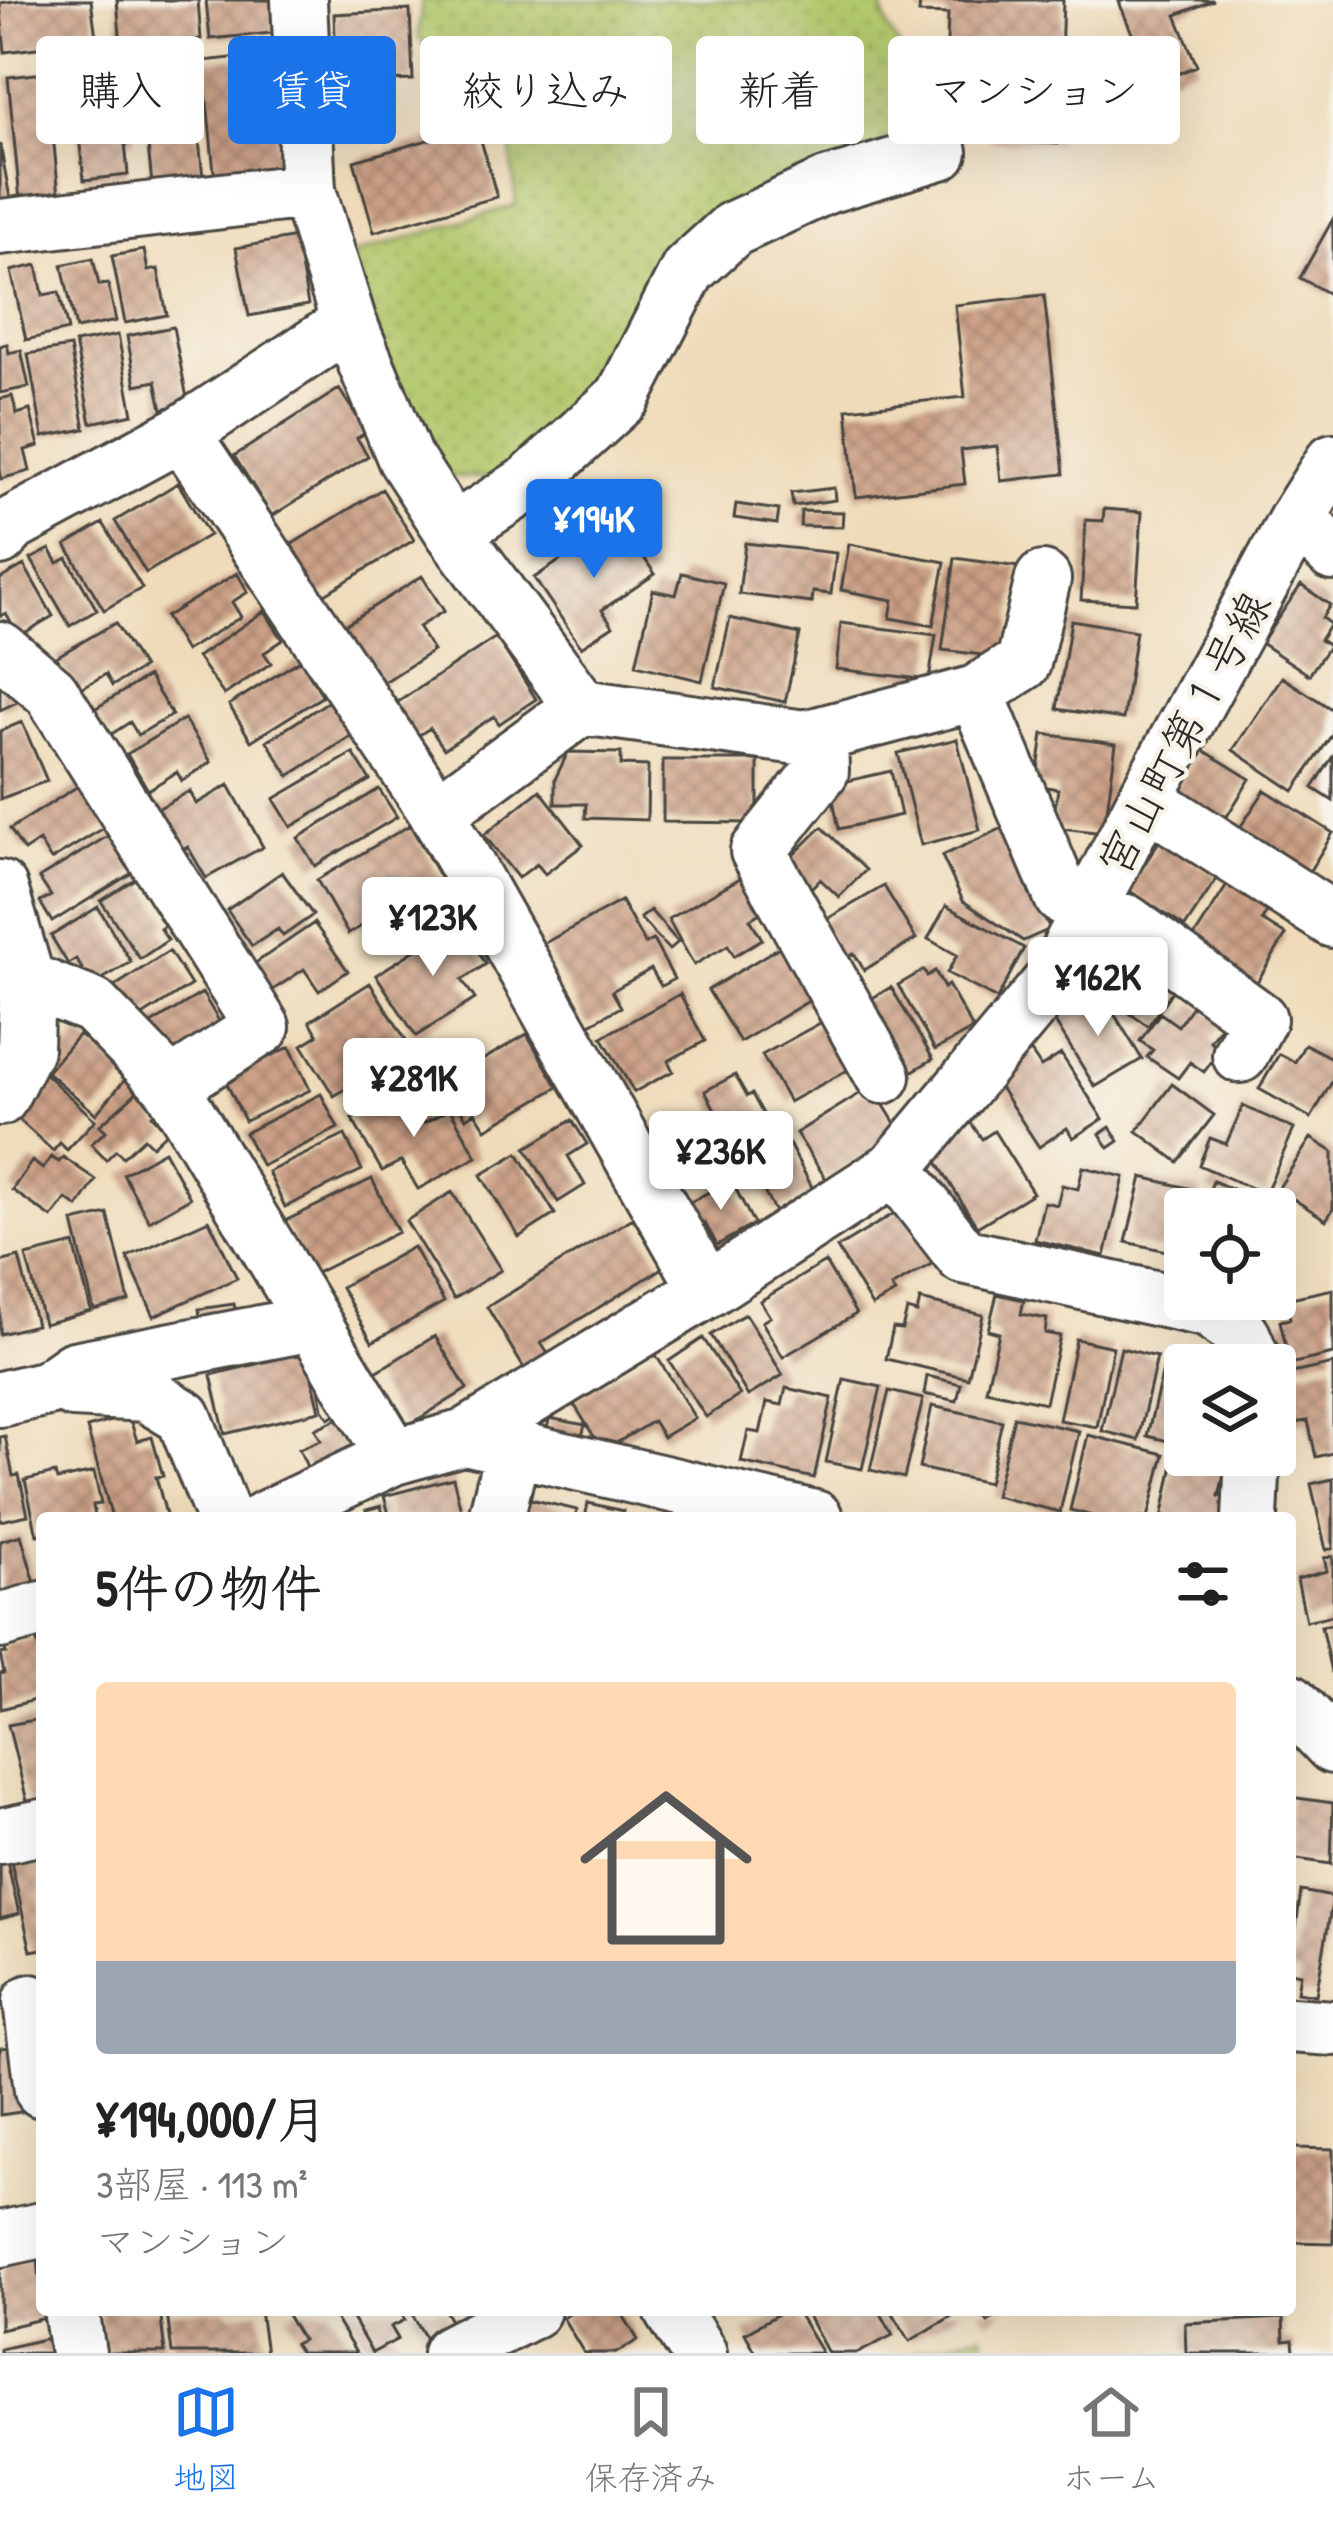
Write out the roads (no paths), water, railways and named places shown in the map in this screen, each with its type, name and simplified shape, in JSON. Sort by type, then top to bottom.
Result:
[{"type":"street","points":[[298,0],[308,190],[349,323],[405,458],[453,532],[582,707]]},
{"type":"street","points":[[453,532],[530,482],[623,397],[688,270],[733,229],[826,186],[940,152]]},
{"type":"street","points":[[0,227],[308,190]]},
{"type":"street","points":[[0,538],[13,524],[182,433],[349,323]]},
{"type":"street","points":[[182,433],[437,813],[707,1290]]},
{"type":"street","name":"宮山町第１号線","points":[[489,1443],[707,1290],[896,1168],[1055,977],[1144,800],[1315,535],[1333,461]]},
{"type":"street","points":[[437,813],[582,707],[805,738],[976,693],[1023,663],[1043,579]]},
{"type":"street","points":[[0,649],[51,692],[262,1028],[171,1086]]},
{"type":"street","points":[[976,693],[1062,897],[1090,912],[1126,922],[1259,1019],[1240,1055]]},
{"type":"street","points":[[820,734],[821,771],[758,851],[883,1076]]},
{"type":"street","points":[[1144,800],[1333,920]]},
{"type":"street","points":[[0,888],[27,980],[26,1049],[0,1098]]},
{"type":"street","points":[[27,980],[93,1006],[171,1086],[394,1457]]},
{"type":"street","points":[[896,1168],[963,1256],[1209,1310],[1242,1334],[1246,1344]]},
{"type":"street","points":[[23,1393],[74,1369],[313,1323]]},
{"type":"street","points":[[23,1393],[146,1394],[184,1418],[222,1512]]},
{"type":"street","points":[[489,1443],[495,1512]]},
{"type":"street","points":[[279,1512],[394,1457],[489,1443],[789,1512]]},
{"type":"street","points":[[1250,1512],[1251,1476]]},
{"type":"street","points":[[0,1621],[36,1611]]},
{"type":"street","points":[[1296,1707],[1333,1746]]},
{"type":"street","points":[[0,1836],[36,1828]]},
{"type":"street","points":[[24,2000],[36,2060]]},
{"type":"street","points":[[1296,2025],[1333,2028]]},
{"type":"street","points":[[0,2239],[36,2231]]},
{"type":"street","points":[[72,2316],[78,2353]]},
{"type":"street","points":[[450,2353],[521,2316]]}]
